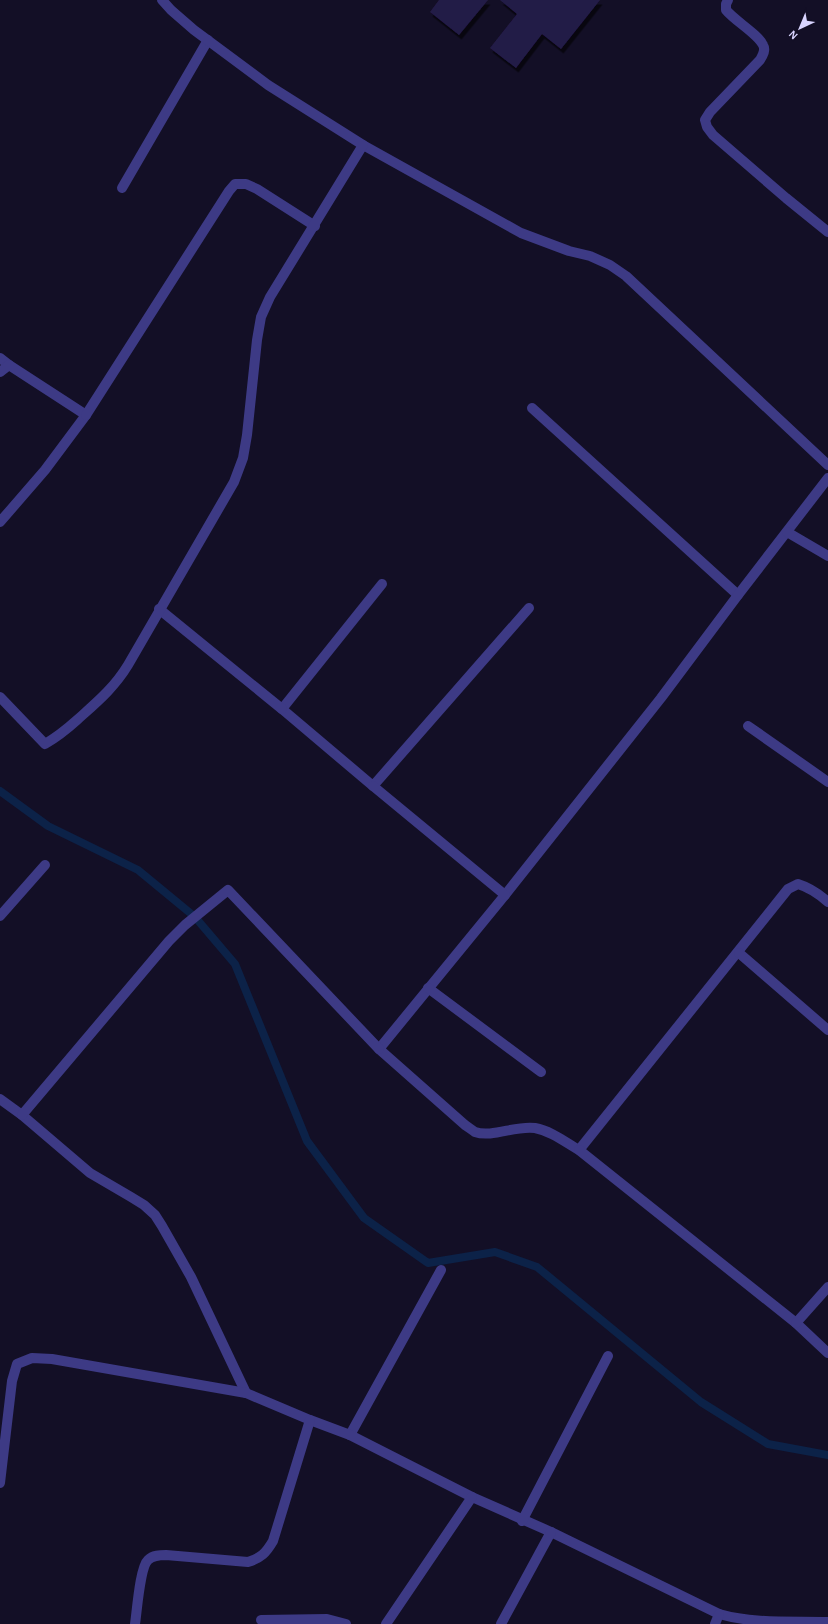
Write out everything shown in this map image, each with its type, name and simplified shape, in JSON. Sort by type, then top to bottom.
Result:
[{"type":"street","points":[[162,0],[170,10],[268,85],[363,145],[521,233],[569,251],[590,256],[610,265],[626,276],[828,465]]},
{"type":"street","points":[[728,0],[726,10],[757,37],[763,45],[764,52],[760,60],[710,112],[705,120],[707,127],[713,135],[828,232]]},
{"type":"street","points":[[122,188],[208,40]]},
{"type":"street","points":[[0,697],[45,744],[56,738],[101,700],[117,683],[236,476],[243,458],[247,435],[257,340],[261,317],[270,298],[363,145]]},
{"type":"street","points":[[0,522],[41,476],[86,414],[229,191],[235,184],[246,184],[257,189],[315,226]]},
{"type":"street","points":[[0,358],[8,365],[86,414]]},
{"type":"street","points":[[0,372],[8,365]]},
{"type":"street","points":[[532,408],[738,595]]},
{"type":"street","points":[[378,1049],[505,895],[661,698],[828,478]]},
{"type":"street","points":[[786,532],[828,556]]},
{"type":"street","points":[[282,709],[382,584]]},
{"type":"street","points":[[373,786],[529,608]]},
{"type":"street","points":[[159,609],[282,709],[505,895]]},
{"type":"street","points":[[748,726],[828,782]]},
{"type":"street","points":[[0,916],[45,865]]},
{"type":"street","points":[[579,1150],[739,953],[788,889],[798,884],[817,892],[828,902]]},
{"type":"street","points":[[22,1115],[169,941],[185,925],[228,890],[378,1049],[465,1125],[476,1132],[489,1133],[533,1127],[547,1131],[579,1150],[796,1323],[828,1353]]},
{"type":"street","points":[[739,953],[828,1030]]},
{"type":"street","points":[[428,988],[540,1072]]},
{"type":"street","points":[[0,1099],[22,1115],[90,1173],[144,1205],[155,1216],[191,1276],[246,1393]]},
{"type":"street","points":[[350,1435],[442,1270]]},
{"type":"street","points":[[796,1323],[828,1287]]},
{"type":"street","points":[[522,1521],[608,1356]]},
{"type":"street","points":[[0,1483],[12,1381],[17,1364],[32,1358],[52,1359],[246,1393],[350,1435],[472,1497],[522,1521],[550,1532],[719,1614],[734,1618],[752,1620],[828,1622]]},
{"type":"street","points":[[135,1624],[142,1572],[147,1560],[156,1555],[248,1562],[259,1559],[267,1552],[273,1541],[310,1420]]},
{"type":"street","points":[[386,1624],[472,1497]]},
{"type":"street","points":[[502,1624],[550,1532]]},
{"type":"street","points":[[715,1624],[719,1614]]},
{"type":"street","points":[[261,1620],[327,1619],[346,1624]]},
{"type":"building","points":[[439,0],[488,0],[459,35],[430,12]]},
{"type":"building","points":[[500,0],[600,0],[561,49],[542,34],[516,68],[490,48],[517,14]]},
{"type":"waterway","points":[[0,791],[48,826],[138,870],[195,917],[235,964],[307,1141],[364,1218],[428,1263],[495,1252],[537,1267],[701,1402],[768,1444],[828,1455]]}]
